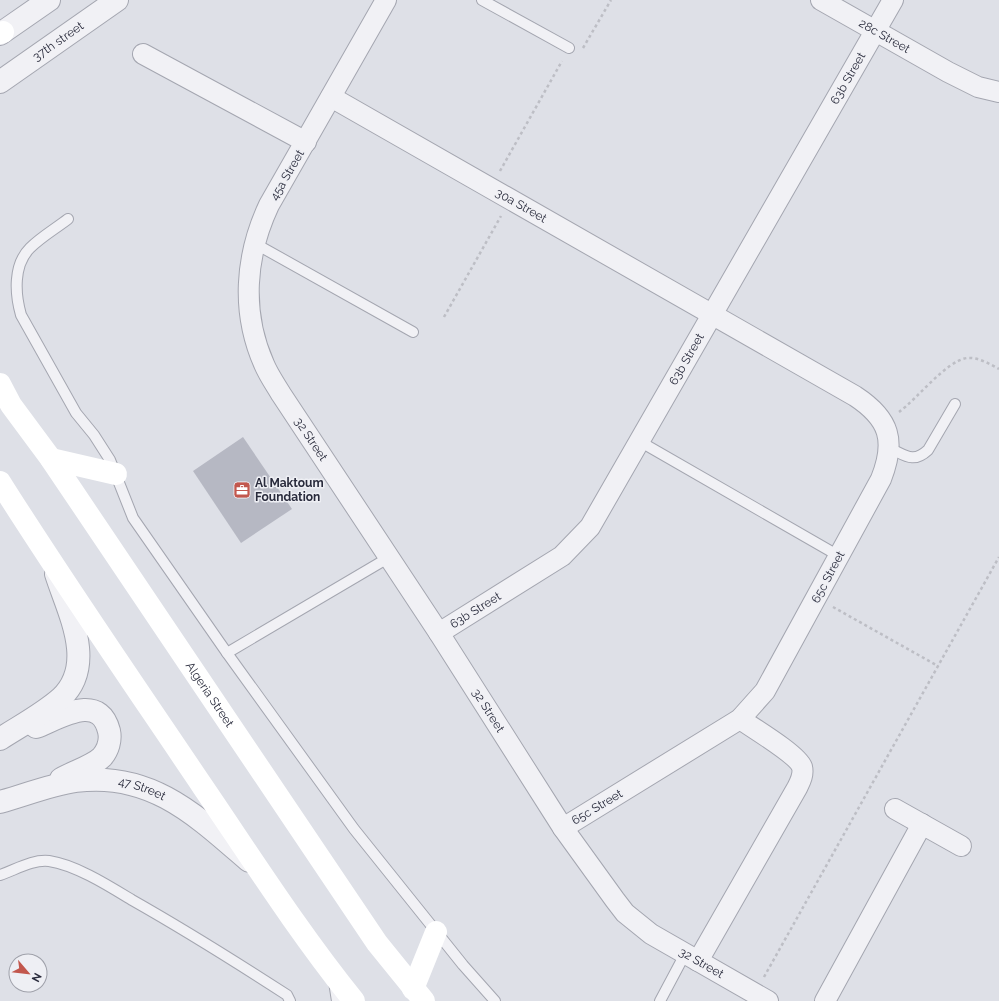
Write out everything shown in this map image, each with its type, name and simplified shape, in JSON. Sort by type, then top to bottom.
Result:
[{"type":"main road","name":"Algeria Street","points":[[0,384],[5,401],[51,459],[377,943],[418,995]]},
{"type":"main road","points":[[51,459],[116,474]]},
{"type":"main road","points":[[0,482],[53,565],[260,871],[334,976],[354,1001]]},
{"type":"main road","points":[[418,995],[436,932]]},
{"type":"street","points":[[1,33],[49,0]]},
{"type":"street","name":"37th street","points":[[0,82],[117,0]]},
{"type":"street","name":"45a Street","points":[[264,365],[250,318],[248,293],[249,274],[254,243],[269,205],[386,0]]},
{"type":"street","name":"28c Street","points":[[822,0],[948,72],[978,87],[999,92]]},
{"type":"street","name":"63b Street","points":[[439,633],[545,568],[576,543],[600,510],[893,0]]},
{"type":"street","points":[[143,54],[306,142]]},
{"type":"street","name":"30a Street","points":[[331,97],[712,314]]},
{"type":"street","name":"65c Street","points":[[563,828],[740,719],[765,692],[881,479],[888,461],[890,448],[883,423],[872,407],[712,314]]},
{"type":"street","name":"32 Street","points":[[264,365],[281,394],[388,558],[439,633],[563,828],[625,912],[650,934],[761,997]]},
{"type":"street","points":[[6,735],[61,697],[72,683],[78,666],[79,648],[75,631],[53,565]]},
{"type":"street","points":[[6,735],[34,728],[71,712],[85,709],[93,711],[101,716],[106,724],[110,741],[107,750],[102,757],[71,773],[50,787]]},
{"type":"street","points":[[691,958],[797,788],[802,772],[802,766],[795,757],[740,719]]},
{"type":"street","name":"47 Street","points":[[0,802],[76,781],[102,780],[128,783],[152,790],[176,802],[200,818],[260,871]]},
{"type":"street","points":[[895,809],[961,846]]},
{"type":"street","points":[[825,1001],[922,824]]},
{"type":"lane","points":[[482,0],[569,48]]},
{"type":"lane","points":[[68,219],[29,248],[22,260],[18,274],[17,302],[21,316],[76,413],[102,447],[116,474],[125,503],[133,518],[327,793],[436,932],[495,1001]]},
{"type":"lane","points":[[254,243],[413,332]]},
{"type":"lane","points":[[890,448],[908,457],[916,458],[922,455],[928,450],[955,404]]},
{"type":"lane","points":[[639,441],[839,556]]},
{"type":"lane","points":[[227,653],[388,558]]},
{"type":"lane","points":[[0,875],[34,862],[49,861],[73,869],[110,887],[217,949],[287,995],[290,1001]]},
{"type":"lane","points":[[660,1001],[691,958]]},
{"type":"lane","points":[[334,976],[337,1001]]},
{"type":"path","points":[[490,188],[569,48],[580,54],[612,0]]},
{"type":"path","points":[[444,317],[510,199]]},
{"type":"path","points":[[883,423],[901,411],[954,362],[967,358],[987,362],[999,369]]},
{"type":"path","points":[[761,997],[938,666],[999,557]]},
{"type":"path","points":[[816,598],[938,666]]},
{"type":"building","name":"Al Maktoum Foundation","points":[[243,437],[292,509],[241,543],[193,471]]},
{"type":"place","name":"Al Maktoum Foundation","points":[[242,490]]}]
